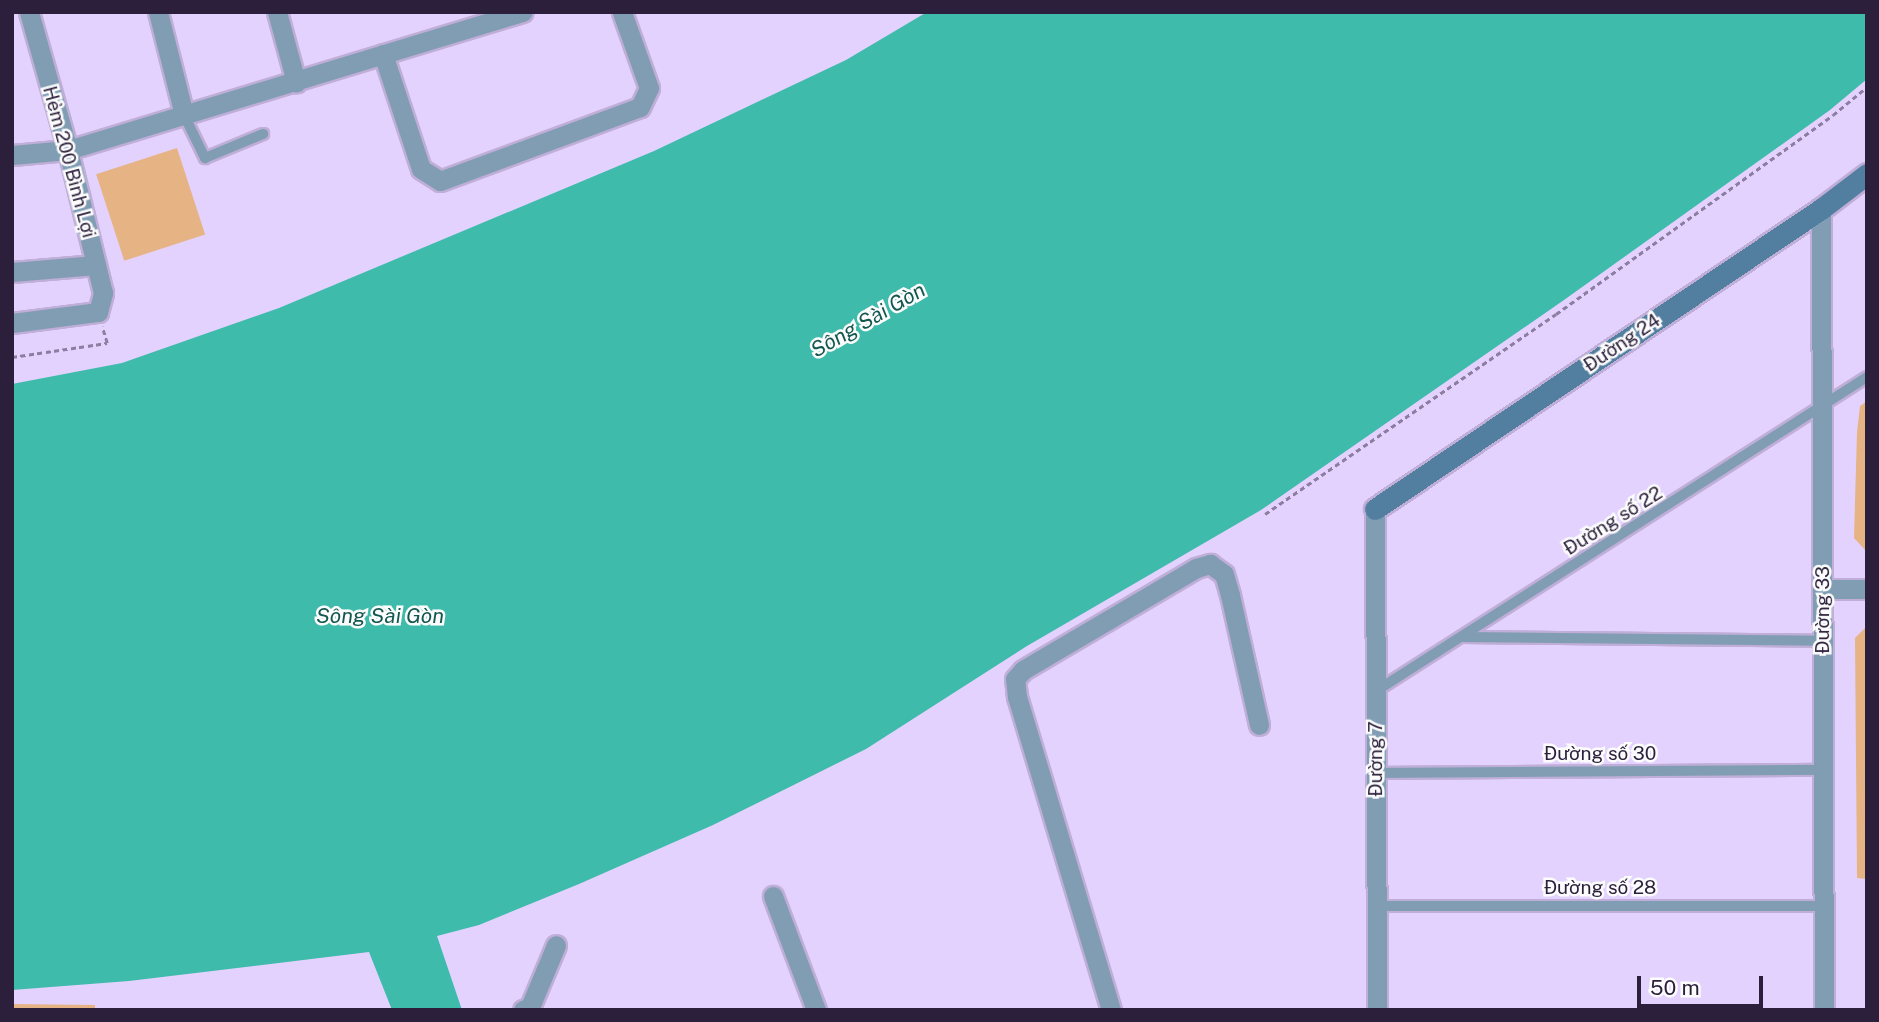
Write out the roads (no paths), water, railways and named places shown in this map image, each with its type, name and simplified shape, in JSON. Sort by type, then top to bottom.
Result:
[{"type":"street","name":"Hẻm 200 Bình Lợi","points":[[12,323],[98,312],[103,293],[68,150],[29,12]]},
{"type":"street","points":[[158,12],[184,115]]},
{"type":"street","points":[[277,12],[296,82]]},
{"type":"street","points":[[12,155],[68,150],[383,54],[468,20],[522,12]]},
{"type":"street","points":[[383,54],[421,169],[440,181],[632,112],[647,96],[648,84],[622,12]]},
{"type":"street","name":"Đường 24","points":[[1375,509],[1821,209],[1867,174]]},
{"type":"street","name":"Đường 33","points":[[1821,209],[1825,1010]]},
{"type":"street","points":[[12,272],[96,265]]},
{"type":"street","name":"Đường 7","points":[[1375,509],[1377,1010]]},
{"type":"street","points":[[1111,1010],[1017,697],[1015,679],[1023,670],[1150,595],[1196,568],[1210,564],[1224,573],[1259,725]]},
{"type":"street","points":[[1823,589],[1867,589]]},
{"type":"street","points":[[773,896],[816,1010]]},
{"type":"street","points":[[523,1010],[530,1007],[556,945]]},
{"type":"lane","points":[[184,115],[205,158],[263,134]]},
{"type":"lane","name":"Đường số 22","points":[[1376,691],[1867,377]]},
{"type":"lane","points":[[1463,636],[1823,641]]},
{"type":"lane","name":"Đường số 30","points":[[1376,773],[1824,770]]},
{"type":"lane","name":"Đường số 28","points":[[1377,906],[1824,906]]},
{"type":"water","name":"Sông Sài Gòn","points":[[927,12],[1867,12],[1867,79],[1830,110],[1564,300],[1261,510],[1027,646],[866,749],[713,825],[579,884],[479,925],[437,936],[462,1010],[392,1010],[369,952],[129,981],[12,990],[12,384],[122,363],[279,308],[654,151],[846,60]]}]
